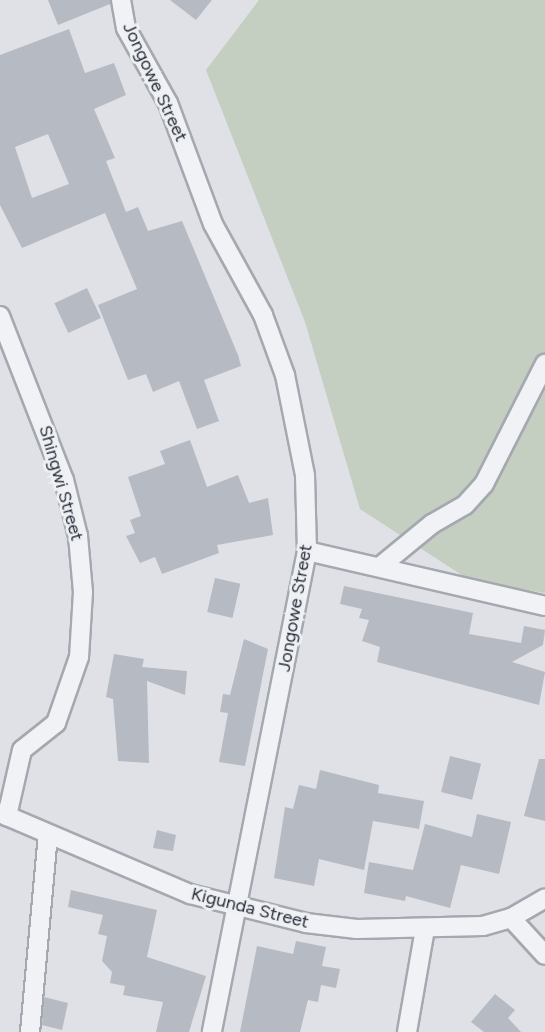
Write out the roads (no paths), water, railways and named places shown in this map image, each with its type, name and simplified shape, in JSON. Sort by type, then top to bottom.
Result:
[{"type":"street","name":"Jongowe Street","points":[[121,0],[126,28],[168,103],[213,224],[263,315],[285,375],[305,475],[307,551],[239,908],[212,1032]]},
{"type":"street","name":"Shingwi Street","points":[[0,316],[64,480],[78,536],[83,592],[79,657],[56,723],[22,750],[3,815]]},
{"type":"street","points":[[382,566],[432,524],[465,505],[484,484],[545,364]]},
{"type":"street","points":[[307,551],[382,566],[545,606]]},
{"type":"street","name":"Kigunda Street","points":[[3,815],[48,836],[190,894],[239,908],[357,929],[425,929],[511,918],[545,898]]},
{"type":"street","points":[[30,1032],[48,836]]},
{"type":"street","points":[[511,918],[545,955]]},
{"type":"street","points":[[406,1032],[425,929]]}]
